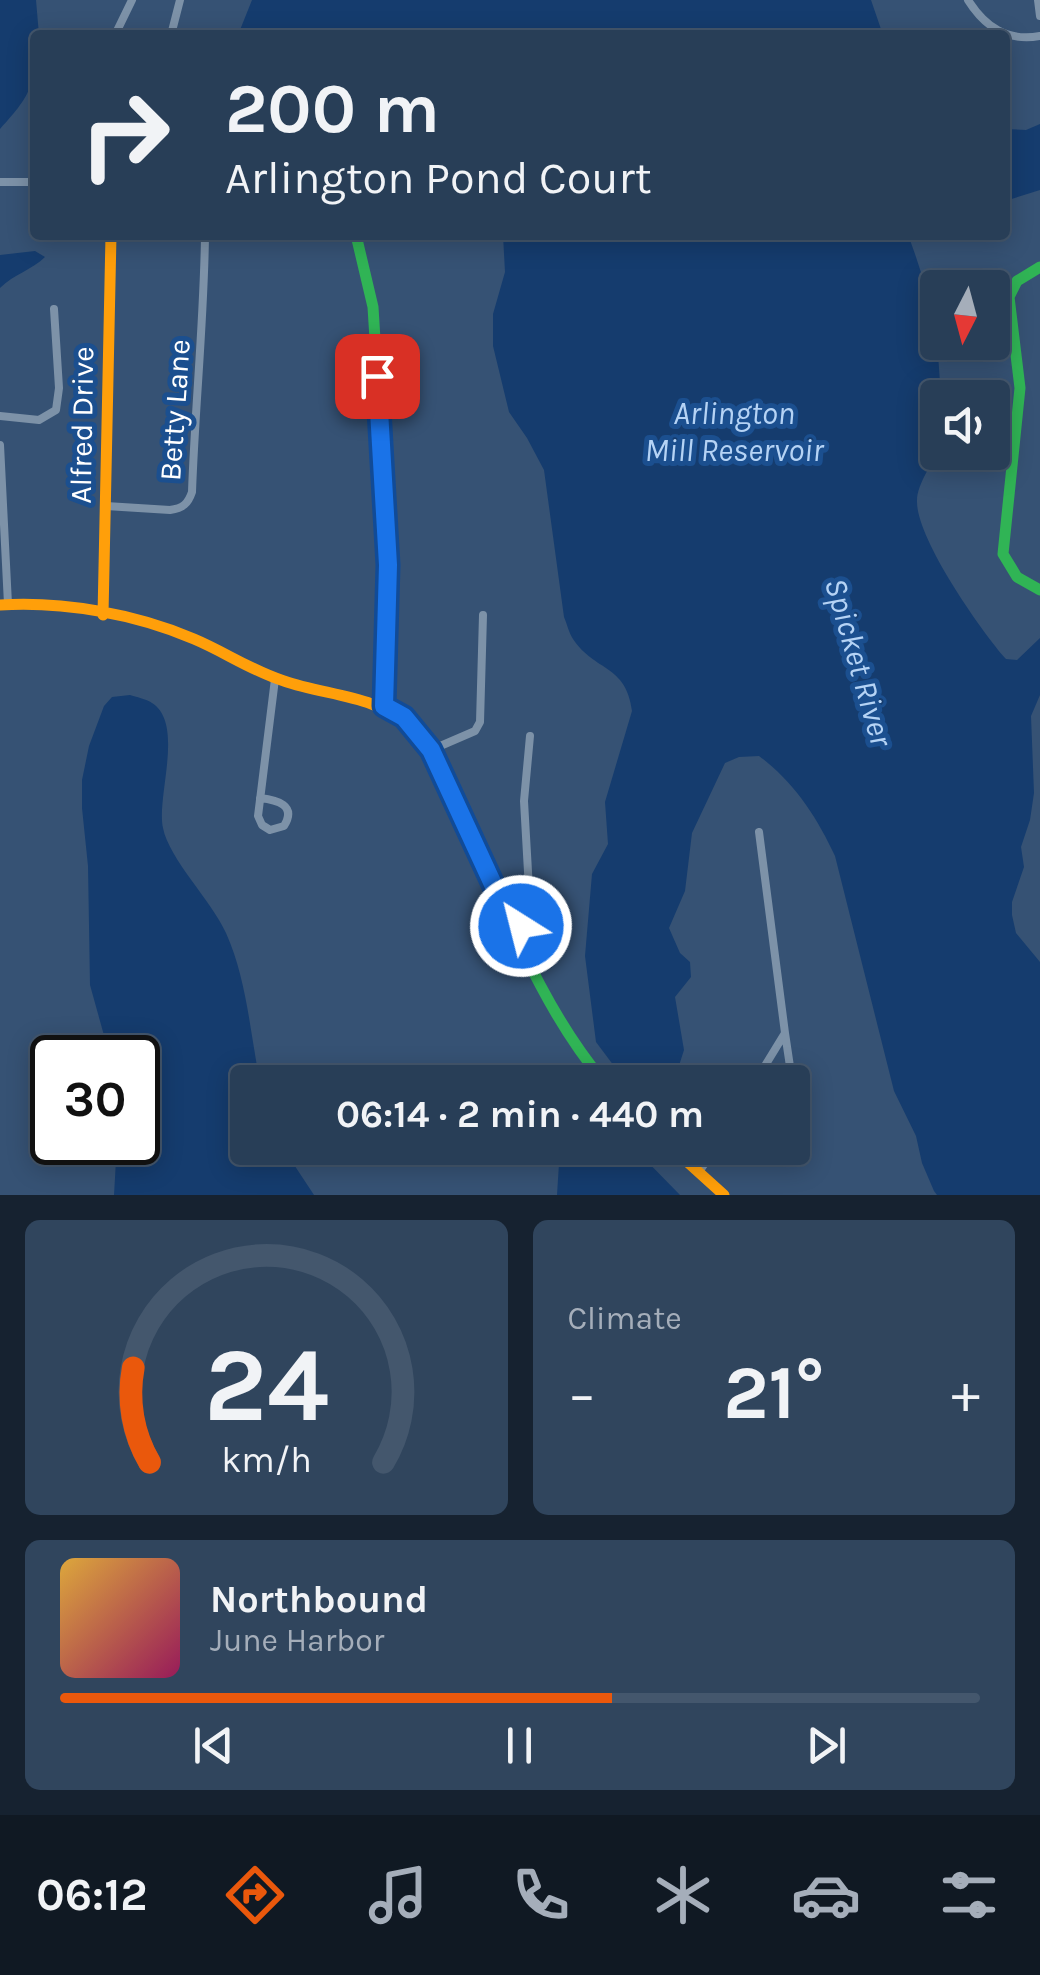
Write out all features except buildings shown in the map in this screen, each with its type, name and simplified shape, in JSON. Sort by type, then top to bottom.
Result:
[{"type":"street","points":[[117,30],[132,0]]},
{"type":"street","points":[[172,30],[180,0]]},
{"type":"street","points":[[968,0],[981,18],[998,30]]},
{"type":"street","points":[[1038,0],[1040,16]]},
{"type":"street","points":[[1010,36],[1025,39],[1040,36]]},
{"type":"street","points":[[0,182],[30,182]]},
{"type":"street","name":"Alfred Drive","points":[[104,615],[111,240]]},
{"type":"street","name":"Betty Lane","points":[[106,506],[170,510],[189,502],[204,318],[205,240]]},
{"type":"street","points":[[357,240],[373,307],[387,533],[384,706]]},
{"type":"street","points":[[1040,267],[1017,281],[1009,297],[1020,388],[1003,554],[1019,580],[1040,590]]},
{"type":"street","points":[[0,416],[39,420],[56,410],[59,388],[54,309]]},
{"type":"street","points":[[0,444],[4,604],[153,624],[184,634],[275,678],[384,706],[404,717],[431,750],[558,1021],[591,1065]]},
{"type":"street","points":[[431,750],[475,731],[480,722],[483,615]]},
{"type":"street","points":[[260,798],[279,800],[287,807],[289,817],[284,826],[275,830],[262,825],[258,816],[260,798],[275,678]]},
{"type":"street","points":[[516,934],[530,907],[524,800],[530,736]]},
{"type":"street","points":[[758,832],[790,1065]]},
{"type":"street","points":[[765,1065],[785,1033]]},
{"type":"street","points":[[691,1165],[724,1195]]},
{"type":"street","points":[[699,1172],[704,1165]]},
{"type":"water","points":[[0,0],[36,0],[39,30],[30,30],[30,86],[20,106],[0,129]]},
{"type":"water","points":[[252,0],[871,0],[881,30],[240,30]]},
{"type":"water","points":[[1040,124],[1040,190],[1010,199],[1010,129],[1026,130]]},
{"type":"water","name":"Arlington Mill Reservoir","points":[[503,240],[910,240],[920,270],[920,360],[938,360],[940,380],[920,380],[920,470],[928,470],[918,494],[920,517],[938,560],[981,628],[1006,659],[1017,660],[1040,638],[1040,695],[1031,716],[1034,793],[1021,847],[1024,867],[1012,902],[1012,915],[1016,933],[1040,962],[1040,1195],[937,1195],[934,1191],[916,1136],[894,1091],[835,856],[803,801],[759,756],[739,757],[725,763],[692,833],[685,891],[669,928],[680,953],[690,962],[691,977],[675,997],[684,1050],[679,1065],[613,1065],[596,1042],[585,956],[592,874],[608,844],[605,802],[632,711],[623,685],[582,650],[564,617],[544,470],[509,412],[493,346],[493,314],[505,272]]},
{"type":"water","points":[[35,251],[45,257],[0,288],[0,255]]},
{"type":"water","points":[[130,695],[150,702],[162,713],[168,744],[163,828],[173,853],[219,920],[239,969],[257,1065],[230,1065],[230,1165],[294,1165],[314,1195],[114,1195],[116,1165],[160,1165],[160,1035],[104,1035],[90,985],[82,780],[89,746],[104,706],[112,697]]},
{"type":"water","points":[[559,1165],[651,1165],[680,1195],[557,1195]]},
{"type":"traffic: fast","points":[[357,240],[373,307],[387,533],[384,705]]},
{"type":"traffic: fast","points":[[1040,267],[1017,281],[1009,297],[1020,388],[1003,554],[1017,577],[1040,590]]},
{"type":"traffic: fast","points":[[476,847],[548,999],[591,1065]]},
{"type":"traffic: slow","points":[[103,615],[111,240]]},
{"type":"traffic: slow","points":[[0,605],[74,607],[124,616],[194,639],[272,677],[382,708],[411,727],[432,752],[476,847]]},
{"type":"traffic: slow","points":[[691,1165],[724,1195]]},
{"type":"route","points":[[377,376],[388,565],[384,706],[404,717],[431,750],[516,934],[521,926]]},
{"type":"water label","name":"Spicket River","points":[[859,662]]}]
